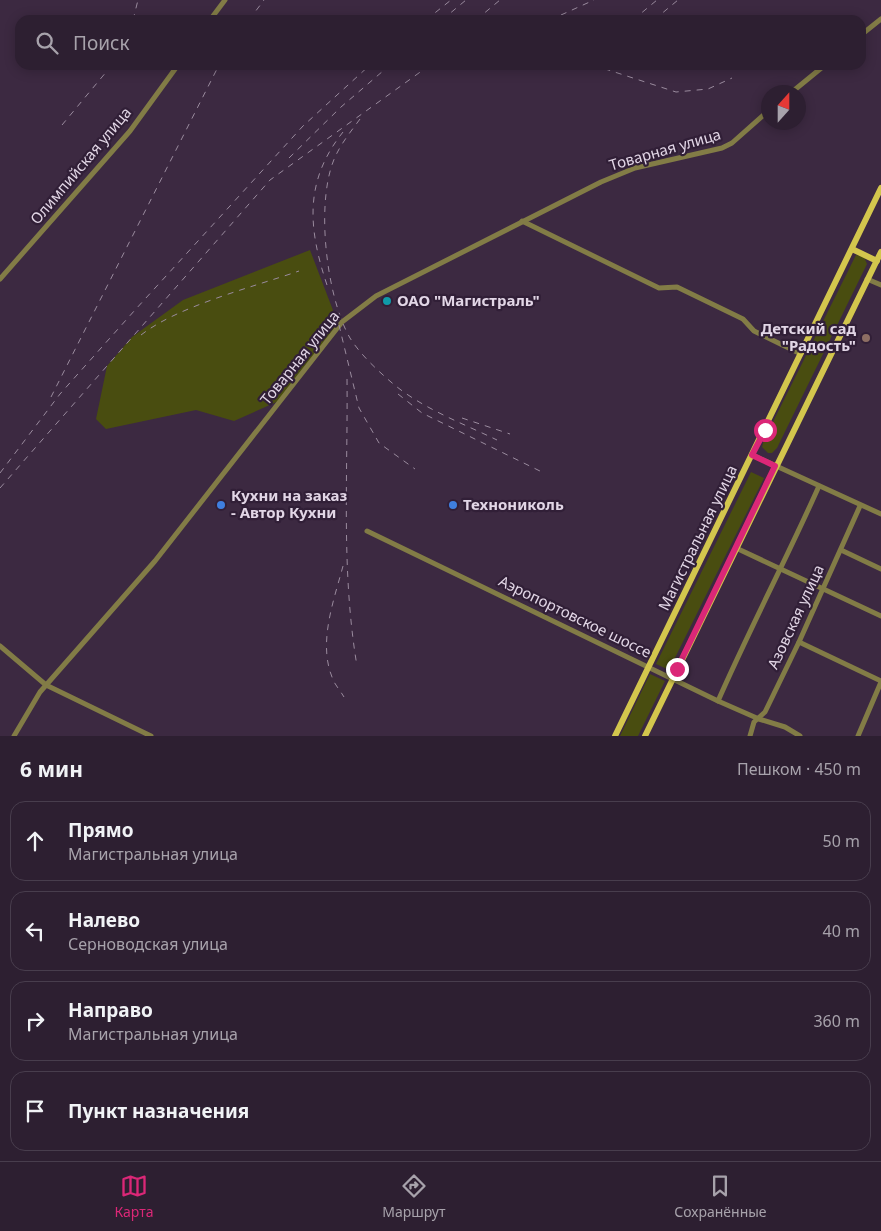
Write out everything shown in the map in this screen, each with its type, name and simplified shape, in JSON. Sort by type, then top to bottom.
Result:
[{"type":"main road","name":"Магистральная улица","points":[[615,736],[881,188]]},
{"type":"main road","points":[[852,249],[877,261]]},
{"type":"main road","points":[[645,736],[881,252]]},
{"type":"street","points":[[214,15],[225,0]]},
{"type":"street","points":[[866,31],[881,19]]},
{"type":"street","name":"Олимпийская улица","points":[[0,279],[130,130],[174,70]]},
{"type":"street","points":[[801,85],[819,70]]},
{"type":"street","name":"Товарная улица","points":[[14,736],[46,685],[155,561],[342,322],[376,296],[601,182],[635,168],[722,148],[732,143],[761,118]]},
{"type":"street","points":[[522,221],[659,288],[677,287],[743,319],[754,331],[801,354]]},
{"type":"street","points":[[867,279],[881,285]]},
{"type":"street","points":[[752,455],[881,514]]},
{"type":"street","points":[[718,701],[748,632],[782,570],[819,486]]},
{"type":"street","name":"Азовская улица","points":[[750,736],[754,722],[765,712],[799,642],[860,506]]},
{"type":"street","name":"Аэропортовское шоссе","points":[[366,531],[718,701],[759,719],[785,727],[800,736]]},
{"type":"street","points":[[736,548],[881,616]]},
{"type":"street","points":[[841,550],[881,569]]},
{"type":"street","points":[[799,642],[881,681],[858,736]]},
{"type":"street","points":[[0,646],[46,685],[151,736]]},
{"type":"green space","points":[[310,250],[339,326],[281,400],[234,421],[196,410],[106,429],[96,419],[107,366],[132,337],[183,300]]},
{"type":"green space","points":[[856,255],[864,257],[867,264],[777,448],[772,453],[768,453],[762,447],[764,440]]},
{"type":"green space","points":[[751,472],[764,478],[669,670],[656,664]]},
{"type":"green space","points":[[650,674],[665,681],[638,736],[620,736]]},
{"type":"railway","points":[[134,15],[138,0]]},
{"type":"railway","points":[[253,15],[264,0]]},
{"type":"railway","points":[[432,15],[451,0]]},
{"type":"railway","points":[[448,15],[466,0]]},
{"type":"railway","points":[[482,15],[500,0]]},
{"type":"railway","points":[[561,15],[594,0]]},
{"type":"railway","points":[[639,15],[657,0]]},
{"type":"railway","points":[[660,15],[678,0]]},
{"type":"railway","points":[[62,125],[108,70]]},
{"type":"railway","points":[[51,397],[216,70]]},
{"type":"railway","points":[[0,473],[60,394],[135,310],[303,126],[365,70]]},
{"type":"railway","points":[[289,158],[341,107],[384,70]]},
{"type":"railway","points":[[0,488],[270,180],[423,70]]},
{"type":"railway","points":[[608,70],[676,92],[708,89],[732,78]]},
{"type":"railway","points":[[360,119],[337,153],[330,172],[326,194],[325,220],[329,273],[342,320],[350,338],[363,356],[391,382],[415,400],[497,440]]},
{"type":"railway","points":[[327,285],[316,244],[313,206],[321,169],[330,150],[343,132]]},
{"type":"railway","points":[[141,335],[175,315],[195,306],[299,271]]},
{"type":"railway","points":[[339,325],[359,408],[379,443],[415,469]]},
{"type":"railway","points":[[347,379],[347,559],[352,630],[357,666]]},
{"type":"railway","points":[[398,394],[422,413],[544,473]]},
{"type":"railway","points":[[462,418],[510,434]]},
{"type":"railway","points":[[343,566],[329,621],[327,650],[328,664],[333,680],[344,697]]},
{"type":"place","name":"ОАО \"Магистраль\"","points":[[387,301]]},
{"type":"place","name":"Детский сад \"Радость\"","points":[[866,338]]},
{"type":"place","name":"Кухни на заказ - Автор Кухни","points":[[221,505]]},
{"type":"place","name":"Технониколь","points":[[453,505]]},
{"type":"route","points":[[677,669],[775,466],[752,455],[765,430]]}]
